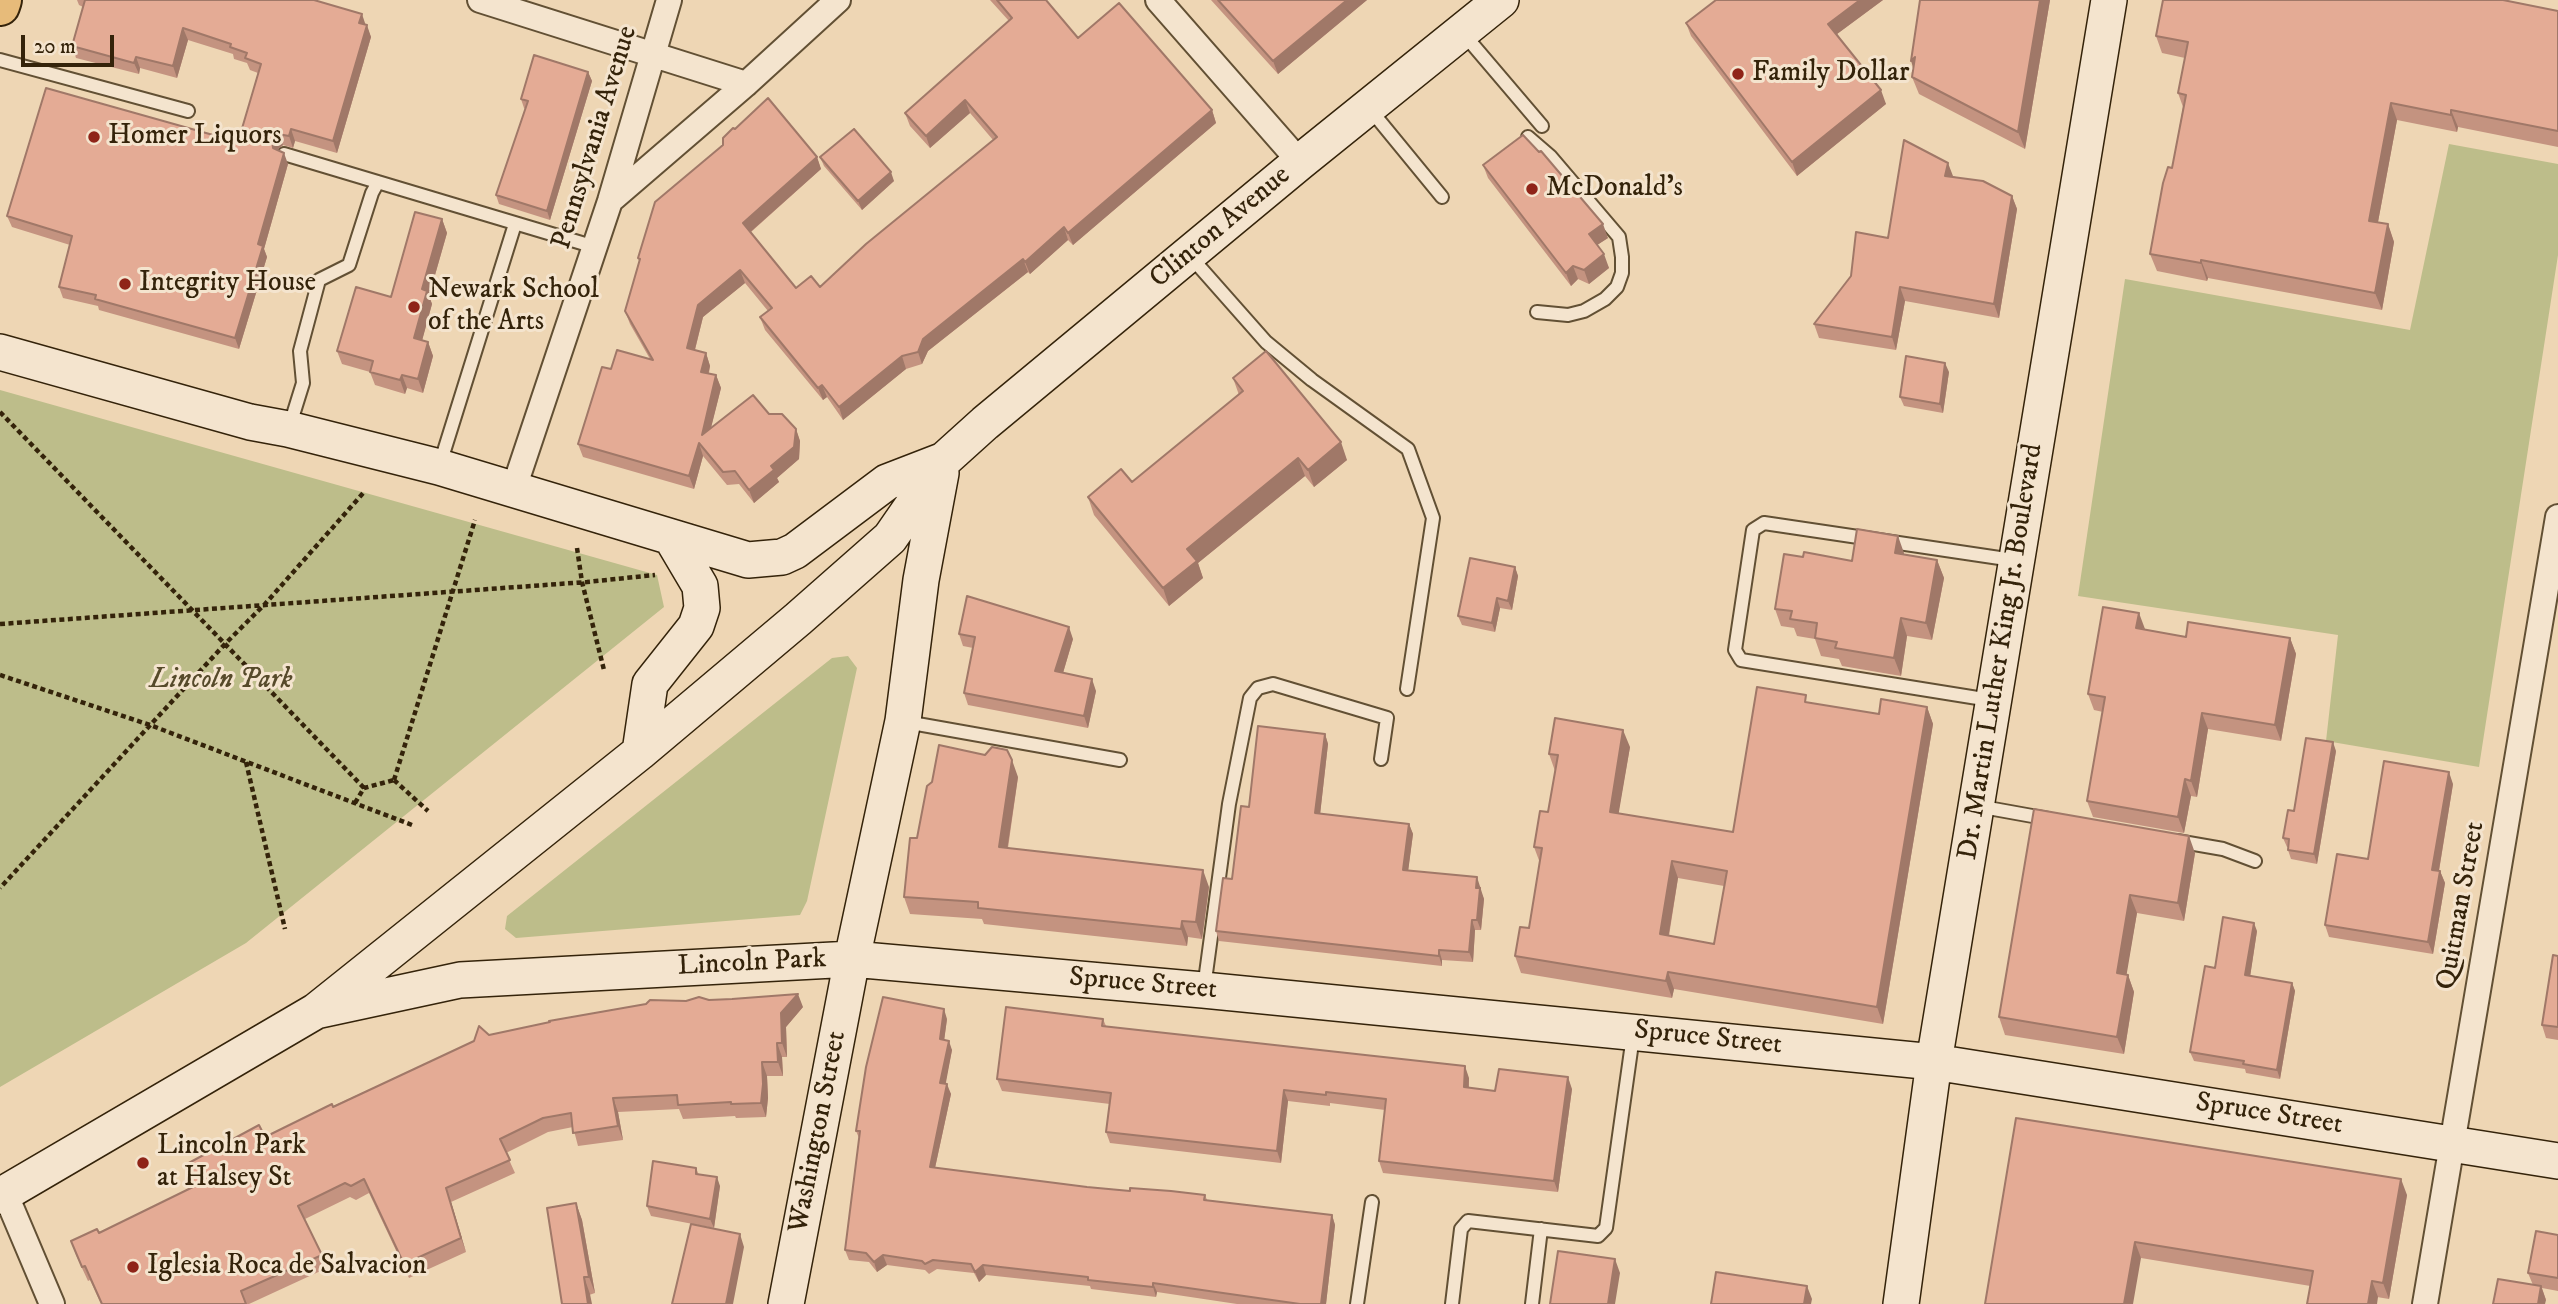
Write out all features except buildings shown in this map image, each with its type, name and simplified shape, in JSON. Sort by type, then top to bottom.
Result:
[{"type":"main road","points":[[0,6],[2,0]]},
{"type":"main road","name":"Clinton Avenue","points":[[944,460],[1300,162],[1501,0]]},
{"type":"main road","name":"Dr. Martin Luther King Jr. Boulevard","points":[[1900,1304],[1934,1062],[2109,0]]},
{"type":"main road","points":[[0,352],[250,422],[439,467],[748,560],[782,557],[795,551],[887,482],[944,460]]},
{"type":"main road","name":"Lincoln Park","points":[[316,1011],[460,980],[852,960],[902,721],[921,580],[944,460]]},
{"type":"main road","name":"Lincoln Park","points":[[3,1195],[316,1011],[640,752],[890,538],[944,460]]},
{"type":"main road","points":[[640,752],[650,684],[696,626],[702,608],[700,586],[671,537]]},
{"type":"main road","name":"Spruce Street","points":[[852,960],[1203,990],[1934,1062],[2558,1161]]},
{"type":"main road","name":"Washington Street","points":[[786,1304],[852,960]]},
{"type":"street","points":[[480,0],[746,84]]},
{"type":"street","name":"Pennsylvania Avenue","points":[[513,491],[610,201],[668,0]]},
{"type":"street","points":[[610,201],[746,84],[838,0]]},
{"type":"street","points":[[1158,0],[1300,162]]},
{"type":"street","name":"Quitman Street","points":[[2425,1304],[2558,517]]},
{"type":"street","points":[[3,1195],[52,1304]]},
{"type":"lane","points":[[1462,32],[1542,126]]},
{"type":"lane","points":[[0,60],[188,111]]},
{"type":"lane","points":[[1369,108],[1443,197]]},
{"type":"lane","points":[[1528,137],[1550,156],[1619,237],[1622,257],[1622,273],[1616,287],[1605,299],[1584,311],[1568,315],[1537,312]]},
{"type":"lane","points":[[284,154],[595,247]]},
{"type":"lane","points":[[288,429],[303,383],[300,351],[319,281],[349,265],[377,182]]},
{"type":"lane","points":[[439,467],[515,224]]},
{"type":"lane","points":[[1189,256],[1266,342],[1312,380],[1408,449],[1433,518],[1407,690]]},
{"type":"lane","points":[[1994,701],[1741,660],[1735,650],[1754,530],[1764,523],[2017,561]]},
{"type":"lane","points":[[1203,990],[1229,804],[1250,698],[1258,688],[1273,684],[1387,718],[1381,759]]},
{"type":"lane","points":[[902,721],[1120,760]]},
{"type":"lane","points":[[1977,806],[2065,821]]},
{"type":"lane","points":[[2170,840],[2223,849],[2255,861]]},
{"type":"lane","points":[[1452,1304],[1461,1229],[1468,1221],[1598,1237],[1606,1228],[1633,1032]]},
{"type":"lane","points":[[1357,1304],[1372,1202]]},
{"type":"lane","points":[[1532,1304],[1541,1228]]},
{"type":"path","points":[[0,412],[364,788]]},
{"type":"path","points":[[0,888],[225,643],[265,604],[365,491]]},
{"type":"path","points":[[394,780],[475,520]]},
{"type":"path","points":[[577,548],[582,582],[604,670]]},
{"type":"path","points":[[0,624],[582,582],[668,573]]},
{"type":"path","points":[[0,675],[150,725],[412,825]]},
{"type":"path","points":[[246,761],[285,929]]},
{"type":"path","points":[[355,803],[364,788],[394,780]]},
{"type":"path","points":[[394,780],[428,811]]},
{"type":"green space","points":[[2449,144],[2558,164],[2558,255],[2479,767],[2326,741],[2338,635],[2078,596],[2125,279],[2410,330]]},
{"type":"green space","name":"Lincoln Park","points":[[0,390],[657,575],[664,607],[246,943],[0,1087]]},
{"type":"green space","points":[[848,656],[857,668],[807,901],[800,915],[516,938],[505,929],[507,916],[832,658]]},
{"type":"place","name":"Family Dollar","points":[[1738,74]]},
{"type":"place","name":"Homer Liquors","points":[[94,137]]},
{"type":"place","name":"McDonald's","points":[[1532,189]]},
{"type":"place","name":"Integrity House","points":[[125,284]]},
{"type":"place","name":"Newark School of the Arts","points":[[414,307]]},
{"type":"place","name":"Lincoln Park at Halsey St","points":[[143,1163]]},
{"type":"place","name":"Iglesia Roca de Salvacion","points":[[133,1267]]}]
